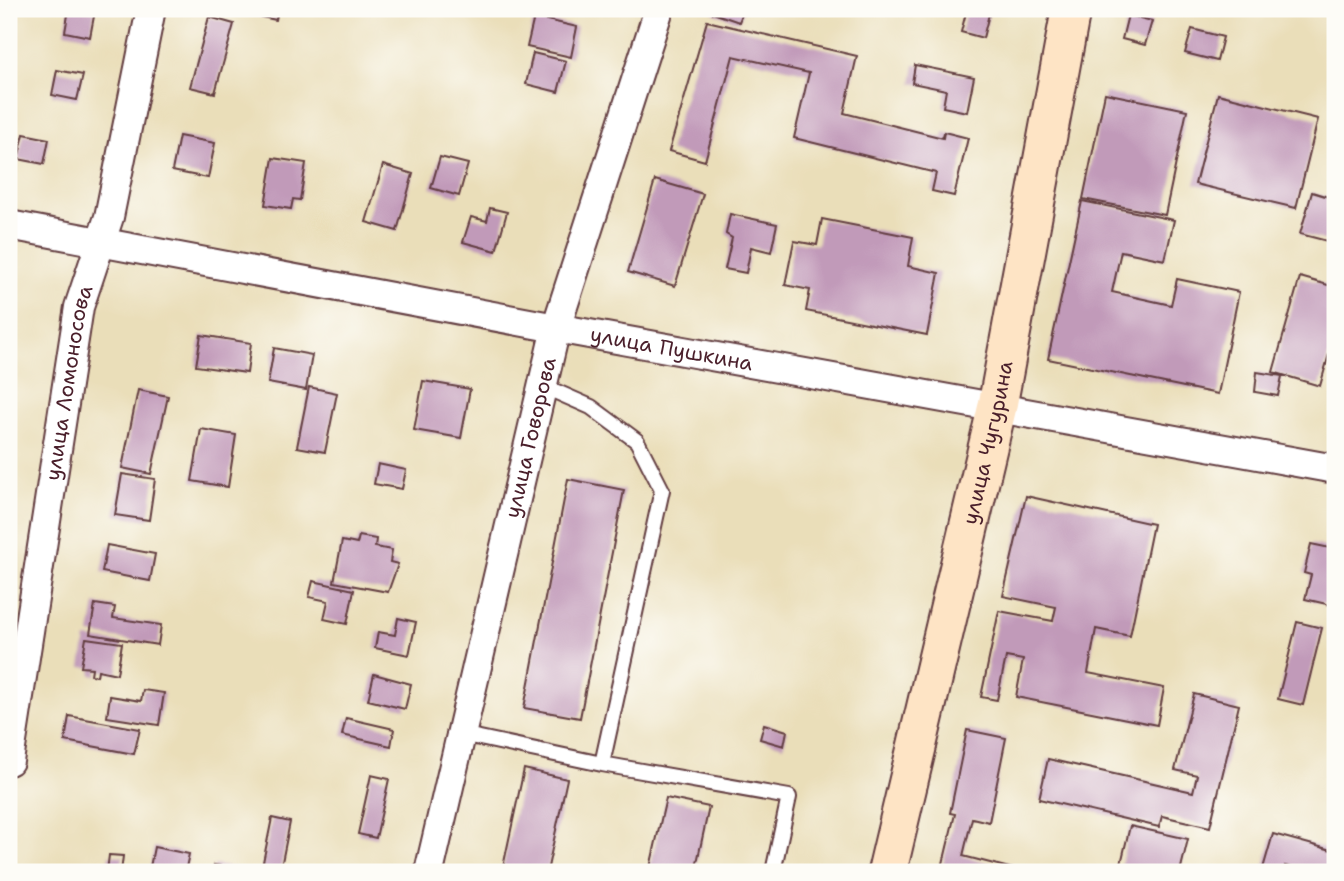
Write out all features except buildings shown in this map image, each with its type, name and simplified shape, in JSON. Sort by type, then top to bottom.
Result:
[{"type":"street","name":"улица Ломоносова","points":[[9,761],[79,307],[109,217],[151,9]]},
{"type":"street","name":"улица Говорова","points":[[429,872],[556,328],[659,9]]},
{"type":"street","name":"улица Чугурина","points":[[887,872],[997,408],[1070,9]]},
{"type":"street","name":"улица Пушкина","points":[[9,225],[556,328],[1335,469]]},
{"type":"lane","points":[[543,386],[591,407],[637,441],[662,490],[602,764]]},
{"type":"lane","points":[[461,734],[602,764],[789,797],[773,872]]}]
